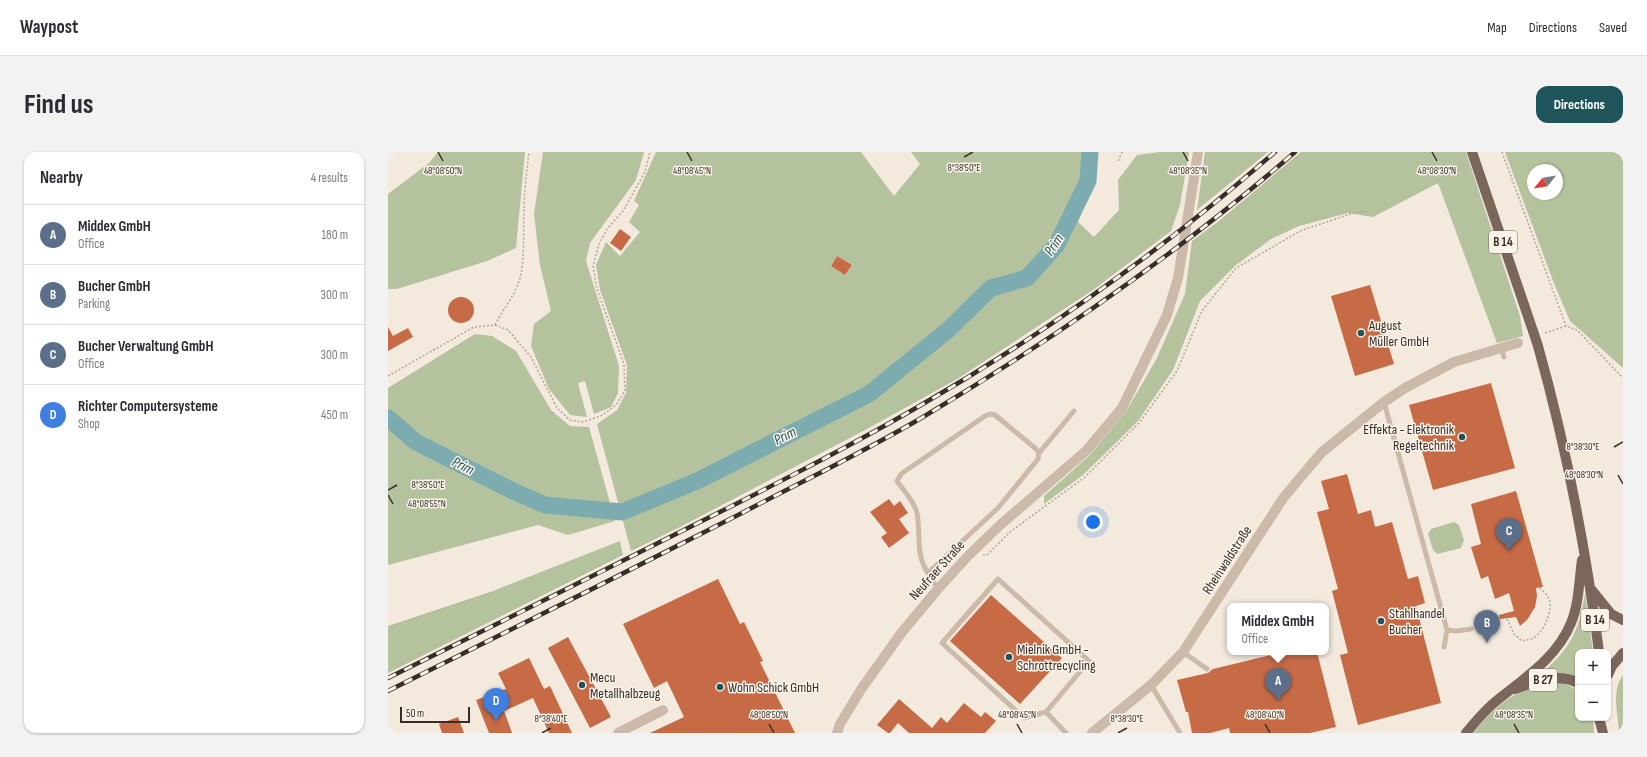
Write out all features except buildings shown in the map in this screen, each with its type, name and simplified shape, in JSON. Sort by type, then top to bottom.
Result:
[{"type":"main road","name":"B 14","points":[[1472,152],[1536,333],[1538,346],[1550,388],[1584,550],[1599,649]]},
{"type":"main road","points":[[1509,691],[1548,658],[1571,624],[1577,603],[1584,550]]},
{"type":"main road","name":"B 14","points":[[1590,588],[1611,614],[1623,620]]},
{"type":"main road","points":[[1611,668],[1623,653]]},
{"type":"main road","name":"B 27","points":[[1466,733],[1487,709],[1509,691],[1554,678],[1575,681]]},
{"type":"main road","points":[[1600,721],[1603,733]]},
{"type":"main road","points":[[1605,721],[1606,733]]},
{"type":"street","name":"Neufraer Straße","points":[[836,733],[840,724],[867,682],[902,632],[938,589],[967,557],[1000,526],[1086,450],[1122,408],[1167,315],[1178,278],[1198,152]]},
{"type":"street","name":"Rheinwaldstraße","points":[[1092,733],[1151,685],[1183,652],[1284,497],[1322,452],[1384,402],[1405,388],[1454,362],[1503,353],[1518,343]]},
{"type":"street","points":[[618,733],[663,710]]},
{"type":"lane","points":[[1384,402],[1447,630],[1444,647]]},
{"type":"lane","points":[[928,573],[998,508],[1038,460],[1039,453],[1074,411]]},
{"type":"lane","points":[[938,589],[921,559],[917,514],[914,504],[897,481],[901,474],[990,414],[995,416],[1039,453]]},
{"type":"lane","points":[[998,580],[1089,661],[1046,712],[1024,718],[942,643],[998,580]]},
{"type":"lane","points":[[1447,630],[1456,631],[1472,629]]},
{"type":"lane","points":[[1183,652],[1207,669]]},
{"type":"lane","points":[[1151,685],[1180,733]]},
{"type":"lane","points":[[1046,712],[1066,733]]},
{"type":"path","points":[[495,325],[500,314],[512,296],[520,278],[523,248],[524,196],[529,152]]},
{"type":"path","points":[[388,376],[474,327],[495,325],[508,330],[530,357],[557,408],[570,420],[582,422],[601,416],[616,405],[625,391],[624,364],[597,289],[593,266],[599,244],[607,229],[623,211],[645,172],[650,152]]},
{"type":"path","points":[[1118,161],[1122,152]]},
{"type":"path","points":[[1502,152],[1566,326]]},
{"type":"path","points":[[967,557],[987,555],[1010,532],[1086,476],[1139,423],[1177,371],[1202,311],[1236,268],[1300,231],[1350,214],[1366,211]]},
{"type":"path","points":[[1536,333],[1566,326],[1577,330],[1623,378]]},
{"type":"path","points":[[1507,619],[1514,634],[1522,641],[1532,639],[1544,626],[1549,615],[1550,605],[1548,597],[1539,588]]},
{"type":"green space","points":[[438,152],[525,152],[516,248],[487,261],[397,289],[388,289],[388,194],[429,163]]},
{"type":"green space","points":[[543,152],[644,152],[636,180],[590,243],[586,261],[619,366],[618,393],[611,407],[594,414],[585,381],[578,383],[587,417],[570,415],[549,389],[531,346],[534,324],[551,311],[540,265],[534,214]]},
{"type":"green space","points":[[656,152],[861,152],[894,196],[920,164],[911,152],[1098,152],[1094,182],[1078,222],[1094,237],[1119,210],[1118,180],[1137,155],[1160,152],[1189,152],[1180,205],[1171,231],[1093,290],[959,378],[867,429],[682,526],[631,551],[597,424],[617,410],[626,393],[627,365],[600,290],[596,265],[606,242],[620,256],[640,232],[629,222],[639,205],[634,201]],"holes":[[[837,256],[852,265],[845,275],[831,266]]]},
{"type":"green space","points":[[1205,152],[1268,152],[1197,210]]},
{"type":"green space","points":[[1301,152],[1466,152],[1520,316],[1523,336],[1497,343],[1438,183],[1373,217],[1348,213],[1299,226],[1271,239],[1236,265],[1200,301],[1173,370],[1138,421],[1083,475],[1044,504],[1044,496],[1090,455],[1127,410],[1157,358],[1185,294],[1192,241],[1219,221]]},
{"type":"green space","points":[[1505,152],[1623,152],[1623,368],[1570,321],[1555,286]]},
{"type":"green space","points":[[475,334],[492,336],[516,351],[551,410],[570,426],[589,427],[615,521],[568,535],[538,525],[388,565],[388,388]]},
{"type":"green space","points":[[1454,522],[1459,525],[1464,540],[1461,548],[1437,554],[1433,550],[1428,534],[1431,529]]},
{"type":"green space","points":[[620,541],[623,555],[388,673],[388,626],[493,591]]},
{"type":"green space","points":[[1585,593],[1593,649],[1575,649],[1575,678],[1555,673],[1539,676],[1558,657],[1571,640],[1576,630]]},
{"type":"green space","points":[[1623,675],[1623,733],[1619,733],[1616,696],[1619,682]]},
{"type":"green space","points":[[1547,683],[1563,683],[1575,689],[1575,721],[1593,721],[1594,733],[1473,733],[1500,705],[1523,691]]},
{"type":"waterway","name":"Prim","points":[[388,418],[416,442],[515,492],[545,505],[622,512],[697,481],[869,394],[948,330],[991,288],[1027,278],[1056,246],[1088,181],[1090,152]]},
{"type":"railway","points":[[388,678],[795,474],[916,408],[1010,351],[1102,289],[1190,223],[1275,152]]},
{"type":"railway","points":[[388,691],[740,514],[855,455],[923,417],[1020,357],[1115,293],[1207,225],[1295,152]]},
{"type":"place","name":"August Müller GmbH","points":[[1361,333]]},
{"type":"place","name":"Effekta - Elektronik Regeltechnik","points":[[1462,437]]},
{"type":"place","name":"Bucher Verwaltung GmbH","points":[[1509,551]]},
{"type":"place","name":"Stahlhandel Bucher","points":[[1381,621]]},
{"type":"place","name":"Bucher GmbH","points":[[1487,643]]},
{"type":"place","name":"Mielnik GmbH - Schrottrecycling","points":[[1009,657]]},
{"type":"place","name":"Mecu Metallhalbzeug","points":[[582,685]]},
{"type":"place","name":"Wohn Schick GmbH","points":[[720,687]]},
{"type":"place","name":"Middex GmbH","points":[[1278,701]]},
{"type":"place","name":"Richter Computersysteme","points":[[496,721]]}]
